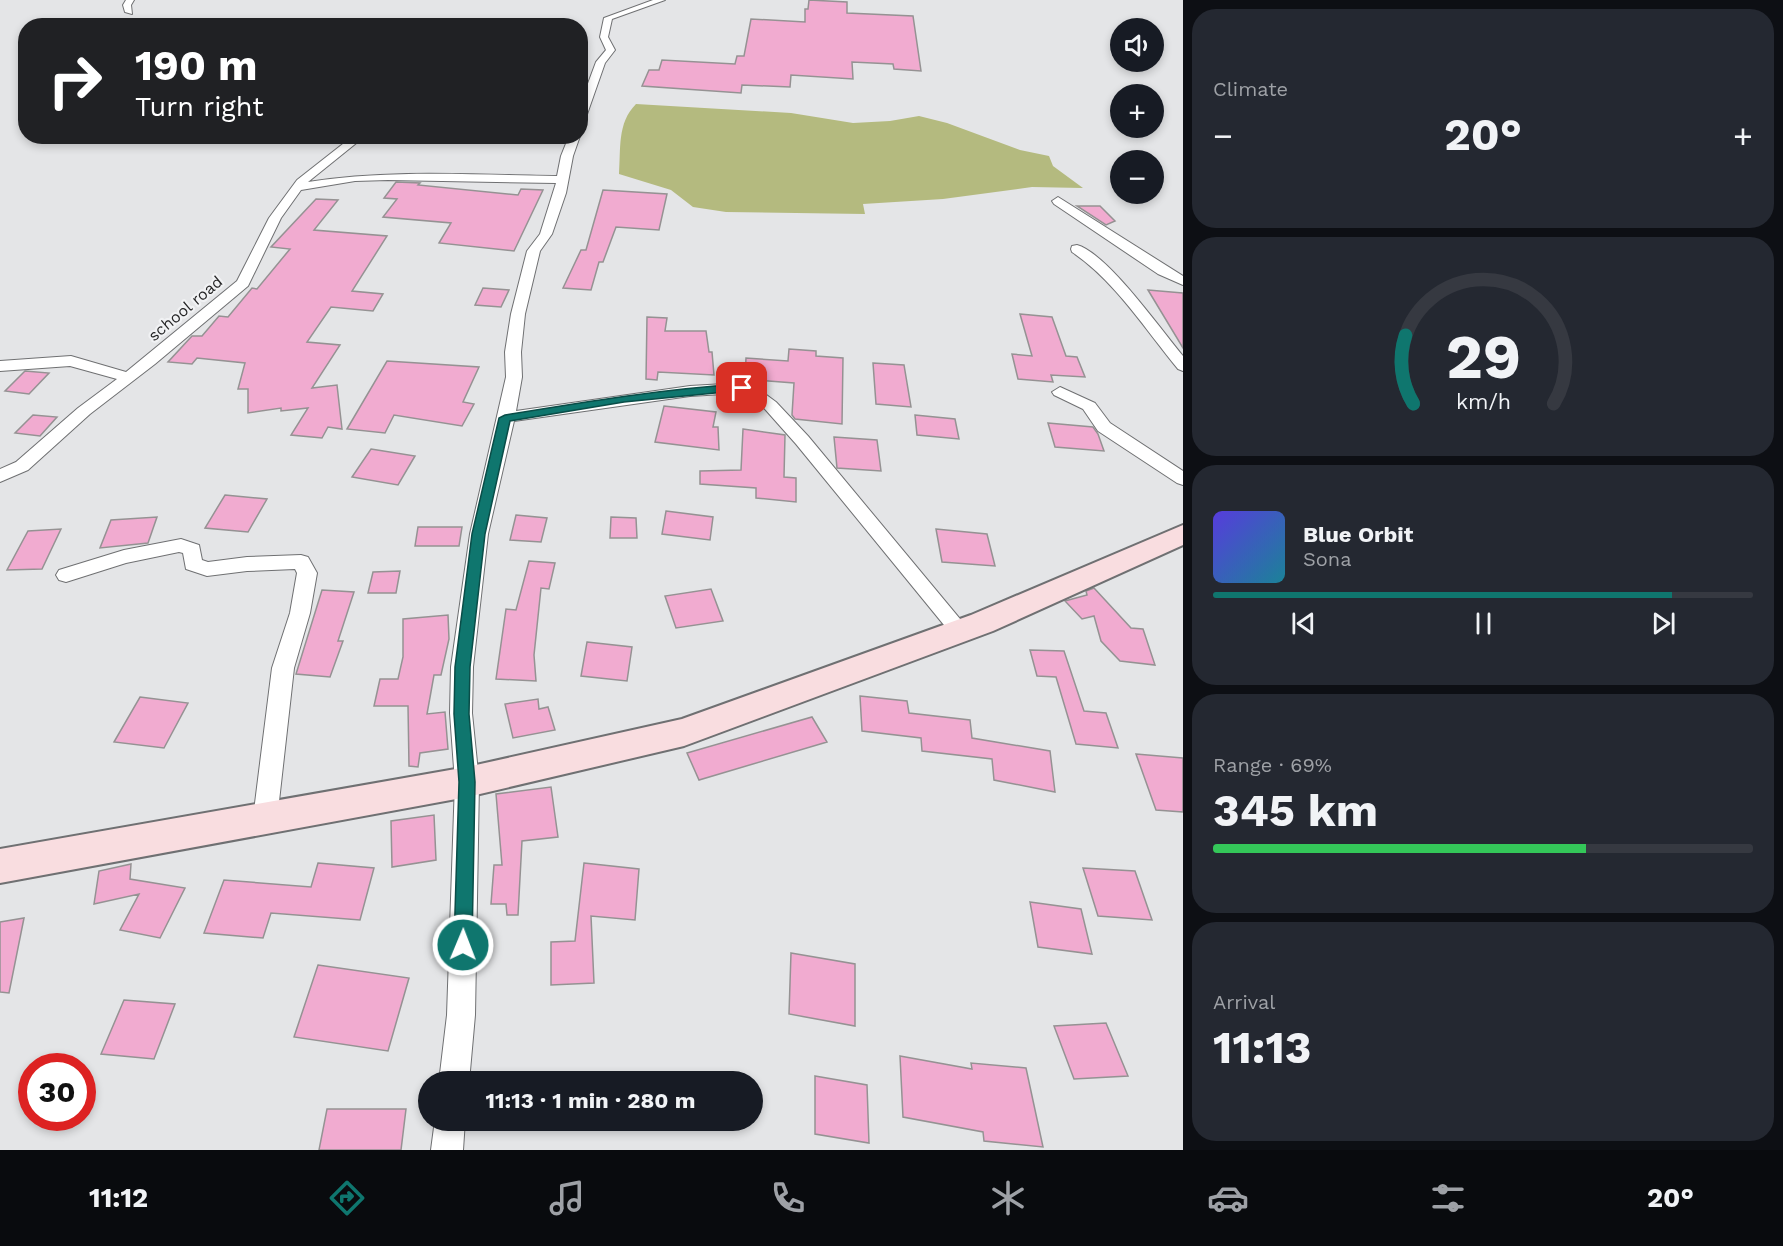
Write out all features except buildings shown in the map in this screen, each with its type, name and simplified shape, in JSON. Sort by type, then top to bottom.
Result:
[{"type":"main road","points":[[0,866],[467,782],[684,732],[960,631],[1183,534]]},
{"type":"street","points":[[129,12],[127,5],[130,0]]},
{"type":"street","points":[[588,91],[592,76],[612,50],[611,44],[604,37],[608,18],[661,0]]},
{"type":"street","name":"school road","points":[[0,476],[22,466],[243,283],[275,218],[298,187],[350,144]]},
{"type":"street","points":[[455,1071],[461,1015],[467,782],[461,714],[462,667],[479,534],[514,376],[513,352],[518,314],[534,251],[546,234],[572,144]]},
{"type":"street","points":[[298,187],[388,177],[563,180]]},
{"type":"street","points":[[1058,201],[1163,271],[1183,281]]},
{"type":"street","points":[[1077,249],[1095,261],[1113,280],[1183,366]]},
{"type":"street","points":[[0,366],[71,361],[127,377]]},
{"type":"street","points":[[505,418],[690,391],[742,388],[755,394],[770,405],[808,448],[960,631]]},
{"type":"street","points":[[1060,392],[1089,406],[1104,427],[1183,479]]},
{"type":"street","points":[[66,575],[124,557],[181,545],[192,550],[193,564],[207,569],[247,564],[301,562],[306,573],[300,613],[283,668],[265,819]]},
{"type":"street","points":[[447,1150],[449,1131]]},
{"type":"green space","points":[[636,104],[791,113],[853,123],[890,121],[919,116],[947,123],[1020,150],[1049,156],[1053,166],[1083,188],[1032,187],[943,199],[863,204],[865,214],[726,212],[693,207],[671,190],[619,174],[623,128],[630,111]]},
{"type":"route","points":[[463,945],[467,782],[461,714],[462,667],[479,534],[505,418],[624,399],[728,387],[742,388]]}]
